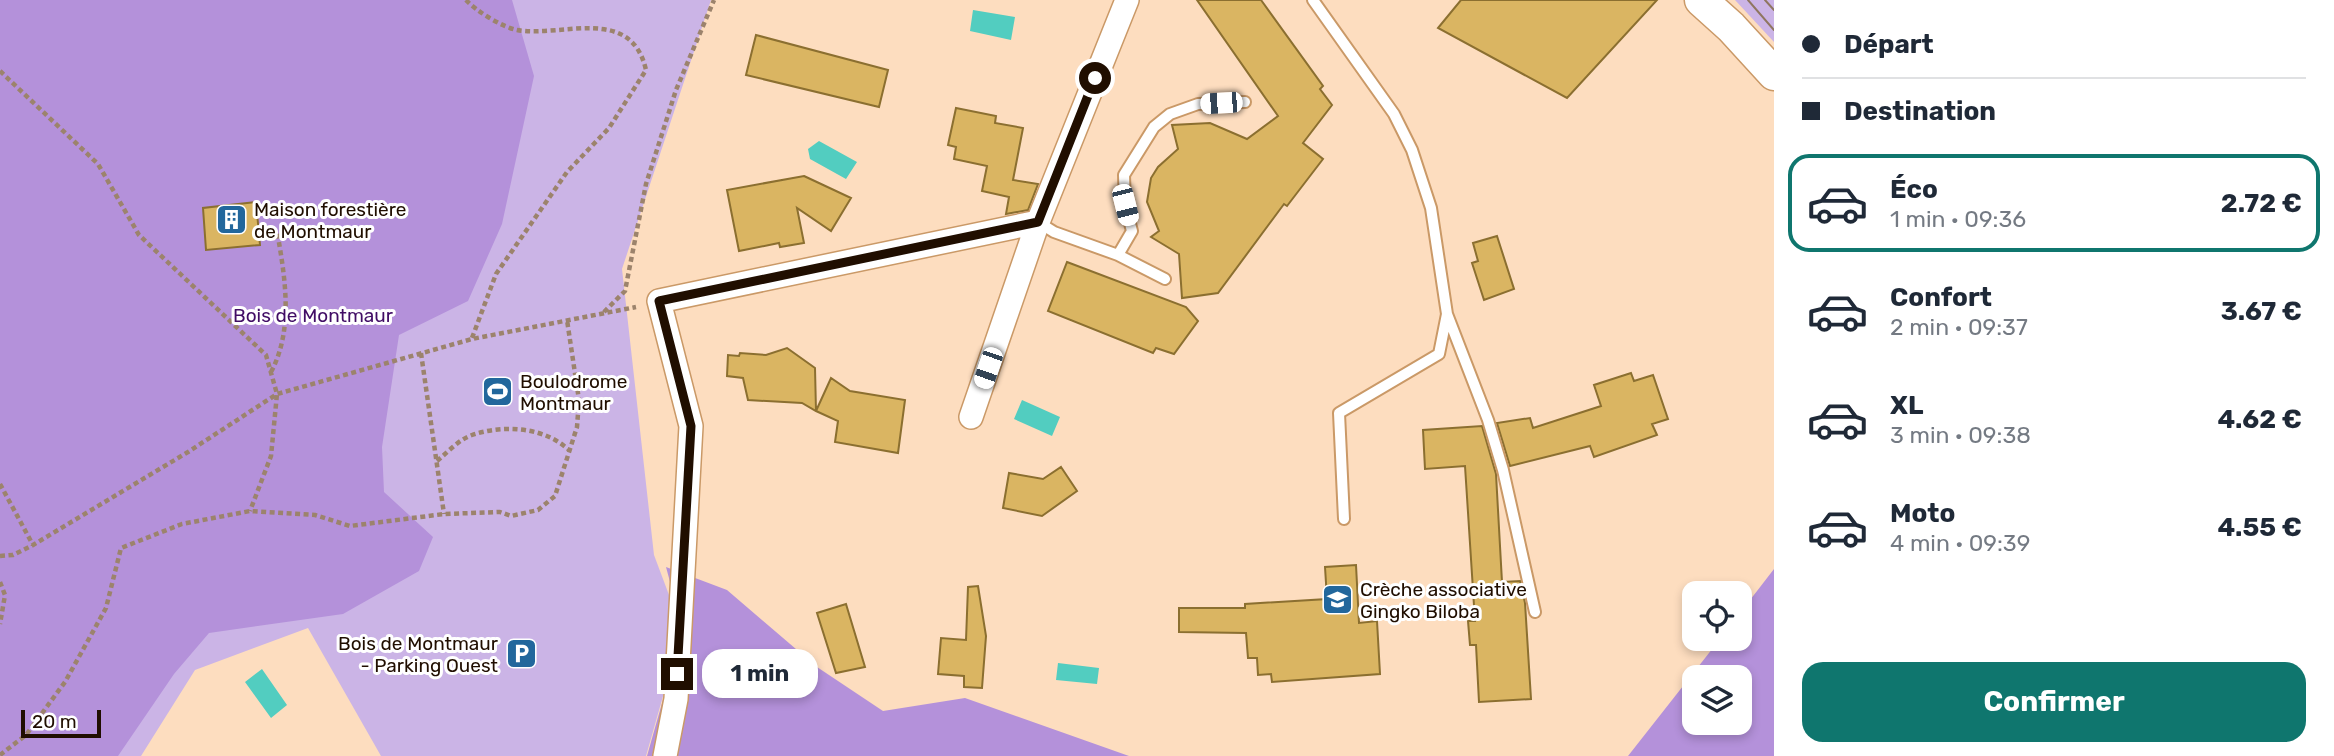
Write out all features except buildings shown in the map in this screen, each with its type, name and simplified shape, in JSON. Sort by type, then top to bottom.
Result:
[{"type":"main road","points":[[1701,0],[1731,27],[1774,74]]},
{"type":"street","points":[[971,417],[1038,222],[1128,0]]},
{"type":"street","points":[[665,756],[676,699],[691,426],[659,301],[1038,222]]},
{"type":"lane","points":[[1312,0],[1394,114],[1412,150],[1431,208],[1447,314],[1488,420],[1503,470],[1535,612]]},
{"type":"lane","points":[[1118,255],[1132,232],[1125,205],[1124,175],[1154,127],[1170,114],[1198,104],[1245,102]]},
{"type":"lane","points":[[1038,222],[1055,232],[1118,255],[1164,279]]},
{"type":"lane","points":[[1344,519],[1339,413],[1439,354],[1447,314]]},
{"type":"path","points":[[466,0],[473,7],[516,30],[609,29],[626,37],[642,54],[646,70],[609,128],[567,172],[496,274],[472,339]]},
{"type":"path","points":[[603,313],[625,291],[646,184],[676,90],[714,0]]},
{"type":"path","points":[[0,71],[98,164],[139,235],[266,355],[277,394],[271,456],[250,511]]},
{"type":"path","points":[[271,373],[280,356],[285,326],[283,267],[277,231]]},
{"type":"path","points":[[0,556],[13,555],[33,545],[188,452],[277,394],[472,339],[659,301]]},
{"type":"path","points":[[0,755],[26,735],[65,682],[106,608],[121,548],[182,524],[250,511],[315,515],[350,526],[444,514],[500,512],[511,516],[538,510],[555,496],[577,428],[579,400],[567,320]]},
{"type":"path","points":[[421,353],[444,514]]},
{"type":"path","points":[[437,462],[471,435],[503,429],[535,431],[557,439],[570,451]]},
{"type":"path","points":[[0,484],[33,545]]},
{"type":"path","points":[[0,582],[5,595],[0,624]]},
{"type":"green space","name":"Bois de Montmaur","points":[[0,0],[711,0],[622,269],[654,555],[675,611],[667,682],[646,756],[381,756],[308,628],[195,670],[141,756],[0,756]]},
{"type":"green space","name":"Bois de Montmaur","points":[[0,0],[512,0],[534,76],[502,224],[468,301],[399,335],[382,447],[384,492],[433,537],[419,571],[343,614],[209,633],[174,674],[118,756],[0,756]]},
{"type":"green space","points":[[1735,0],[1774,0],[1774,42]]},
{"type":"green space","points":[[666,567],[727,590],[817,667],[883,711],[965,698],[1129,756],[647,756],[691,601],[673,593]]},
{"type":"green space","points":[[1774,569],[1774,756],[1628,756],[1682,687],[1682,735],[1752,735],[1752,665],[1700,665],[1711,651],[1752,651],[1752,597]]},
{"type":"water","points":[[973,10],[1015,17],[1011,40],[970,31]]},
{"type":"water","points":[[819,141],[857,162],[846,179],[810,159],[808,149]]},
{"type":"water","points":[[1022,400],[1060,417],[1052,436],[1014,419]]},
{"type":"water","points":[[1058,663],[1099,668],[1097,684],[1056,680]]},
{"type":"water","points":[[262,669],[287,705],[271,718],[245,682]]},
{"type":"tram line","points":[[1748,0],[1774,30]]},
{"type":"tram line","points":[[1765,0],[1774,10]]},
{"type":"place","name":"Maison forestière de Montmaur","points":[[231,220]]},
{"type":"place","name":"Boulodrome Montmaur","points":[[497,392]]},
{"type":"place","name":"Crèche associative Gingko Biloba","points":[[1337,600]]},
{"type":"place","name":"Bois de Montmaur - Parking Ouest","points":[[521,654]]},
{"type":"route","points":[[677,674],[684,507],[691,426],[659,301],[1038,222],[1095,78]]}]
